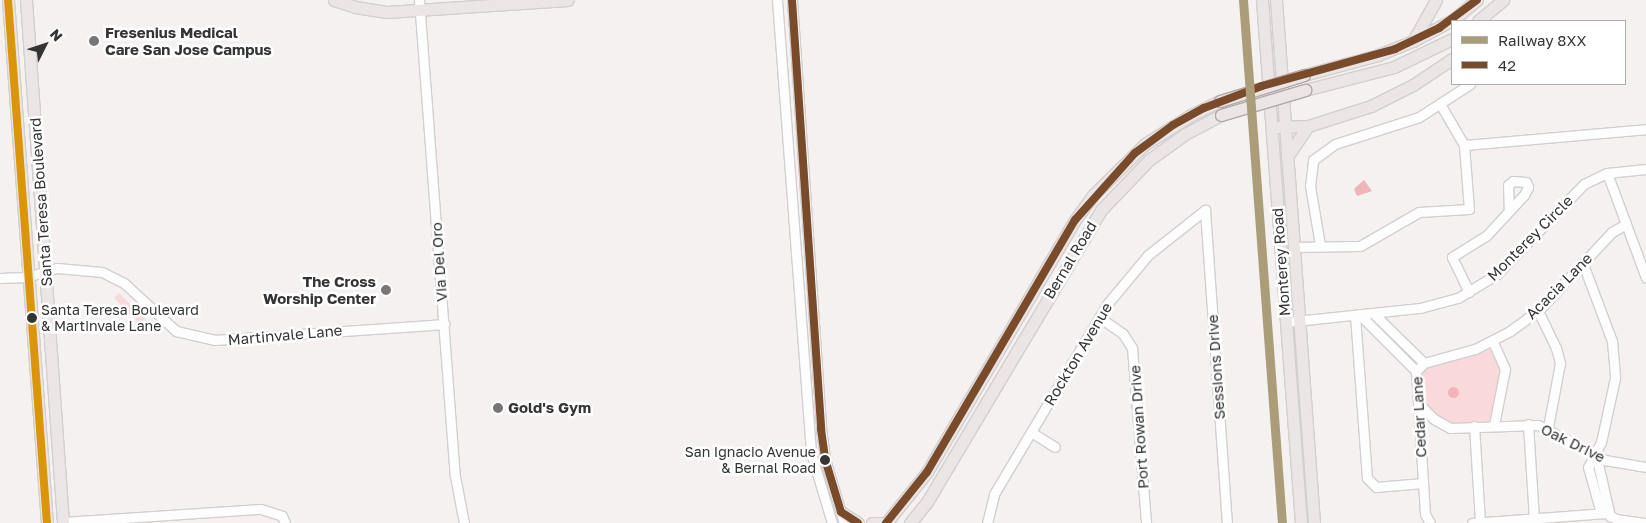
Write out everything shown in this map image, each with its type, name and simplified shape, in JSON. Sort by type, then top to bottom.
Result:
[{"type":"main road","name":"Santa Teresa Boulevard","points":[[8,0],[47,523]]},
{"type":"main road","name":"Santa Teresa Boulevard","points":[[26,0],[63,523]]},
{"type":"main road","points":[[334,0],[355,7],[387,12],[419,6],[568,0]]},
{"type":"main road","name":"Monterey Road","points":[[1262,0],[1301,523]]},
{"type":"main road","name":"Monterey Road","points":[[1276,0],[1314,523]]},
{"type":"main road","points":[[1413,41],[1436,0]]},
{"type":"main road","name":"Bernal Road","points":[[1452,20],[1477,0]]},
{"type":"main road","points":[[1485,19],[1497,2]]},
{"type":"main road","name":"Bernal Road","points":[[884,523],[927,472],[1075,220],[1094,195],[1123,163],[1158,135],[1220,101],[1378,55],[1413,41],[1451,21]]},
{"type":"main road","name":"Bernal Road","points":[[910,523],[927,502],[1101,210],[1122,185],[1156,154],[1185,134],[1221,115],[1305,90],[1394,67],[1451,39]]},
{"type":"main road","points":[[1271,127],[1308,126],[1385,100],[1451,60]]},
{"type":"main road","points":[[1287,157],[1308,126]]},
{"type":"main road","points":[[841,512],[858,523]]},
{"type":"main road","points":[[872,523],[884,523]]},
{"type":"street","points":[[777,0],[812,461],[832,523]]},
{"type":"street","points":[[792,0],[825,459],[844,523]]},
{"type":"street","name":"Via Del Oro","points":[[419,6],[455,476],[464,523]]},
{"type":"street","points":[[1320,245],[1310,186],[1314,160],[1335,144],[1390,128],[1440,104],[1468,85]]},
{"type":"street","points":[[1294,247],[1320,245],[1335,248],[1360,246],[1419,212],[1469,209],[1464,145],[1440,104]]},
{"type":"street","points":[[1464,145],[1646,129]]},
{"type":"street","name":"Monterey Circle","points":[[1286,322],[1433,306],[1469,292],[1498,274],[1584,184],[1607,173],[1646,170]]},
{"type":"street","points":[[1607,173],[1646,278]]},
{"type":"street","name":"Rockton Avenue","points":[[987,523],[994,494],[1099,317],[1148,254],[1205,210]]},
{"type":"street","name":"Sessions Drive","points":[[1205,210],[1227,523]]},
{"type":"street","points":[[1469,292],[1452,257],[1481,241],[1509,210]]},
{"type":"street","name":"Acacia Lane","points":[[1427,362],[1493,342],[1538,310],[1612,232],[1626,224]]},
{"type":"street","points":[[1583,264],[1612,341],[1615,378],[1596,456],[1606,514]]},
{"type":"street","name":"Martinvale Lane","points":[[0,278],[28,277],[46,270],[102,272],[124,282],[176,331],[215,340],[444,324]]},
{"type":"street","points":[[1538,310],[1556,348],[1560,364],[1548,428]]},
{"type":"street","points":[[1374,313],[1427,362]]},
{"type":"street","points":[[1357,314],[1416,371]]},
{"type":"street","points":[[1357,314],[1367,478],[1376,486],[1423,483],[1425,514],[1430,523]]},
{"type":"street","name":"Port Rowan Drive","points":[[1099,317],[1123,334],[1132,348],[1146,523]]},
{"type":"street","points":[[1493,342],[1505,369],[1494,425]]},
{"type":"street","points":[[803,350],[816,353]]},
{"type":"street","name":"Cedar Lane","points":[[1423,483],[1420,404],[1416,371],[1427,362]]},
{"type":"street","name":"Oak Drive","points":[[1420,404],[1434,419],[1450,428],[1528,424],[1548,428],[1596,456],[1619,464],[1646,467]]},
{"type":"street","points":[[1528,424],[1534,519]]},
{"type":"street","points":[[1474,426],[1476,523],[1606,514],[1646,523]]},
{"type":"street","points":[[1031,432],[1055,447]]},
{"type":"street","points":[[63,523],[261,509],[282,516],[285,523]]},
{"type":"shaded area","points":[[1364,180],[1372,191],[1357,196],[1354,189]]},
{"type":"shaded area","points":[[119,293],[150,324],[145,329],[114,298]]},
{"type":"shaded area","points":[[1492,349],[1503,377],[1491,425],[1450,426],[1436,417],[1422,402],[1419,374],[1426,368]]},
{"type":"shaded area","points":[[1453,386],[1459,392],[1453,398],[1447,392]]},
{"type":"rail line","name":"8XX","points":[[1243,0],[1282,523]]},
{"type":"transit line","points":[[8,0],[47,523]]},
{"type":"transit line","name":"42","points":[[792,0],[821,429],[825,459],[841,512],[858,523]]},
{"type":"transit line","name":"42","points":[[886,523],[927,472],[1075,220],[1135,153],[1173,125],[1204,108],[1262,86],[1395,49],[1439,28],[1477,0]]},
{"type":"place","name":"Fresenius Medical Care San Jose Campus","points":[[94,41]]},
{"type":"place","name":"The Cross Worship Center","points":[[386,290]]},
{"type":"place","name":"Santa Teresa Boulevard & Martinvale Lane","points":[[32,318]]},
{"type":"place","name":"Gold's Gym","points":[[498,408]]},
{"type":"place","name":"San Ignacio Avenue & Bernal Road","points":[[825,460]]}]
